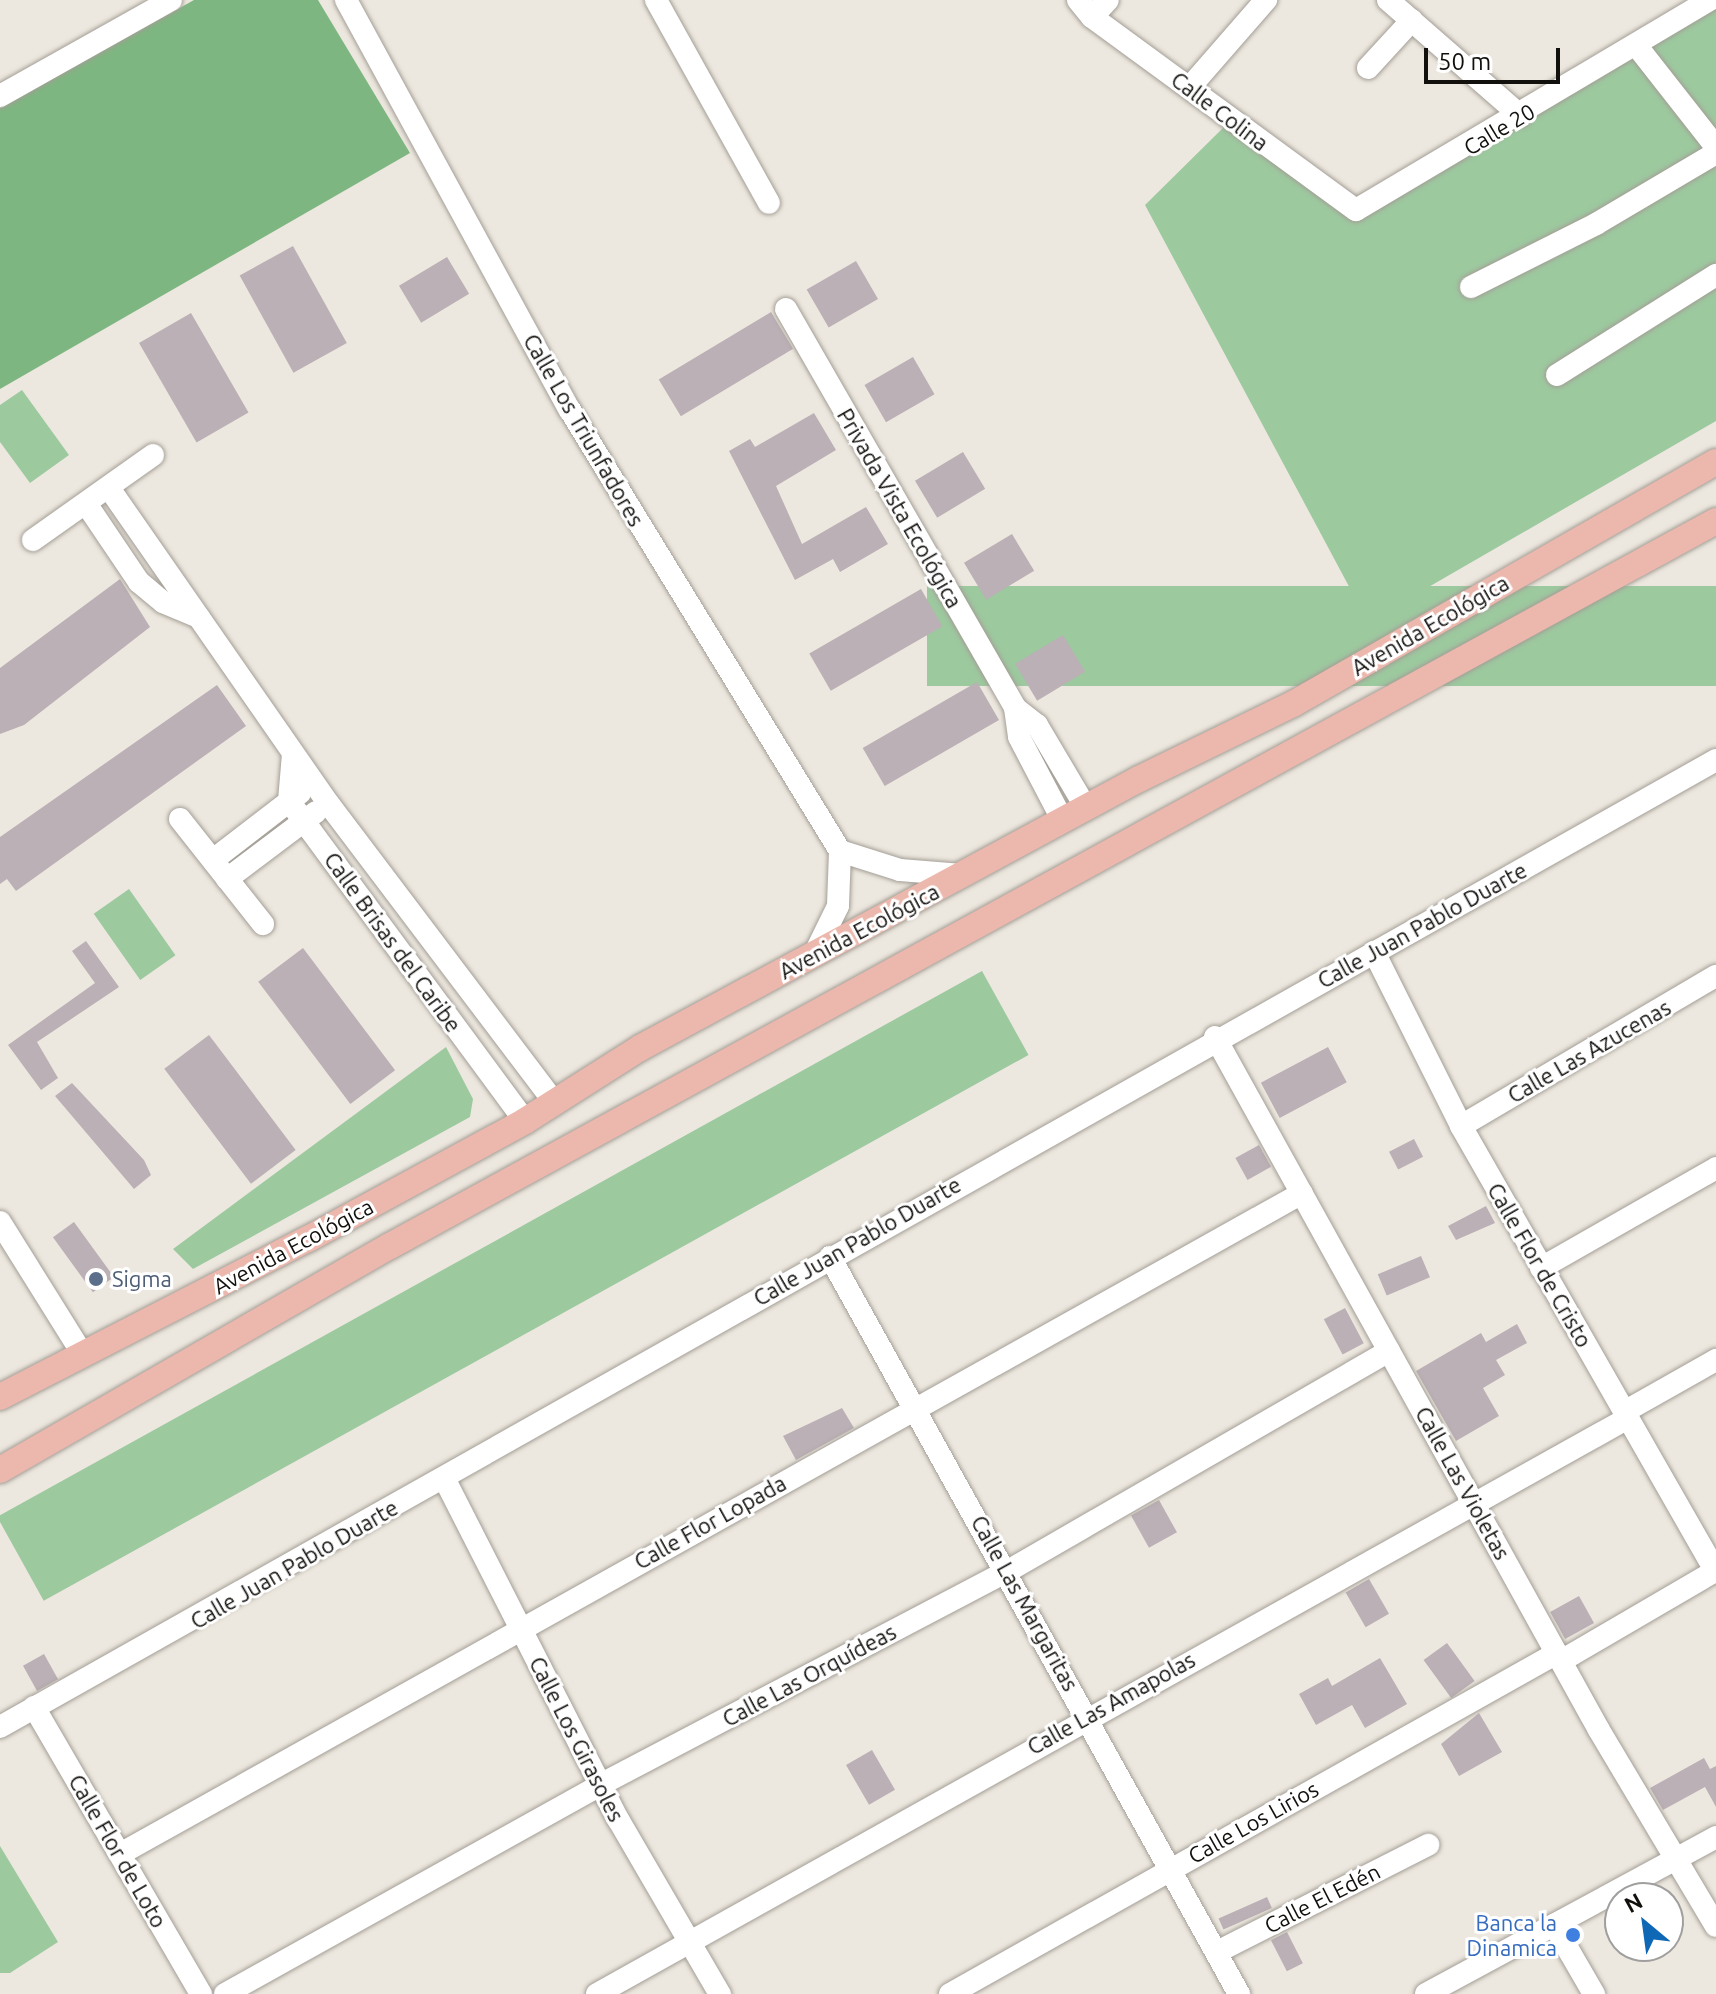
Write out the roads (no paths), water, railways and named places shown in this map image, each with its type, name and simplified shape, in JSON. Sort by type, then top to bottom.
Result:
[{"type":"main road","name":"Avenida Ecológica","points":[[0,1397],[525,1121],[640,1048],[1086,808],[1293,704],[1716,462]]},
{"type":"main road","points":[[0,1470],[417,1231],[1716,521]]},
{"type":"street","points":[[0,96],[135,8],[171,0]]},
{"type":"street","name":"Calle Los Triunfadores","points":[[346,0],[570,410],[840,851]]},
{"type":"street","points":[[656,0],[769,203]]},
{"type":"street","points":[[1085,9],[1108,0]]},
{"type":"street","points":[[1190,87],[1266,0]]},
{"type":"street","points":[[1388,0],[1521,116]]},
{"type":"street","name":"Calle 20","points":[[1369,206],[1710,0]]},
{"type":"street","name":"Calle Colina","points":[[1085,9],[1333,196],[1356,210],[1369,206]]},
{"type":"street","points":[[1368,68],[1412,20]]},
{"type":"street","points":[[1636,45],[1716,147]]},
{"type":"street","points":[[1471,287],[1596,224],[1716,153]]},
{"type":"street","points":[[1557,375],[1716,275]]},
{"type":"street","name":"Privada Vista Ecológica","points":[[786,309],[1015,708],[1019,737],[1063,821]]},
{"type":"street","points":[[33,540],[87,505],[153,455]]},
{"type":"street","name":"Calle Brisas del Caribe","points":[[109,488],[328,803],[555,1103]]},
{"type":"street","points":[[87,505],[139,582],[163,602],[199,617]]},
{"type":"street","name":"Privada Vista Ecológica","points":[[1015,708],[1037,725],[1086,808]]},
{"type":"street","points":[[289,801],[293,754]]},
{"type":"street","name":"Calle Juan Pablo Duarte","points":[[0,1727],[444,1478],[1215,1037],[1374,952],[1716,760]]},
{"type":"street","points":[[213,860],[313,782]]},
{"type":"street","name":"Calle Brisas del Caribe","points":[[289,801],[525,1121]]},
{"type":"street","points":[[227,879],[328,803]]},
{"type":"street","points":[[180,819],[263,924]]},
{"type":"street","points":[[814,956],[838,906],[840,851],[900,870],[962,875]]},
{"type":"street","name":"Calle Flor de Cristo","points":[[1374,952],[1461,1126],[1715,1567]]},
{"type":"street","name":"Calle Las Azucenas","points":[[1461,1126],[1716,976]]},
{"type":"street","name":"Calle Las Violetas","points":[[1215,1037],[1559,1657],[1716,1926]]},
{"type":"street","points":[[1541,1268],[1716,1168]]},
{"type":"street","name":"Calle Flor Lopada","points":[[120,1854],[519,1626],[1302,1193]]},
{"type":"street","points":[[0,1222],[83,1355]]},
{"type":"street","name":"Calle Las Margaritas","points":[[830,1257],[1088,1715],[1239,1994]]},
{"type":"street","name":"Calle Las Orquídeas","points":[[225,1994],[600,1785],[1008,1571],[1389,1351]]},
{"type":"street","name":"Calle Las Amapolas","points":[[597,1994],[1626,1415],[1716,1360]]},
{"type":"street","name":"Calle Los Girasoles","points":[[444,1478],[600,1785],[720,1994]]},
{"type":"street","name":"Calle Los Lirios","points":[[950,1994],[1172,1868],[1559,1657],[1715,1567]]},
{"type":"street","name":"Calle Flor de Loto","points":[[34,1707],[201,1994]]},
{"type":"street","points":[[1431,1993],[1716,1837]]},
{"type":"street","name":"Calle El Edén","points":[[1217,1952],[1428,1845]]},
{"type":"street","points":[[1554,1925],[1594,1994]]},
{"type":"place","name":"Sigma","points":[[96,1279]]},
{"type":"place","name":"Banca la Dinamica","points":[[1573,1935]]}]
